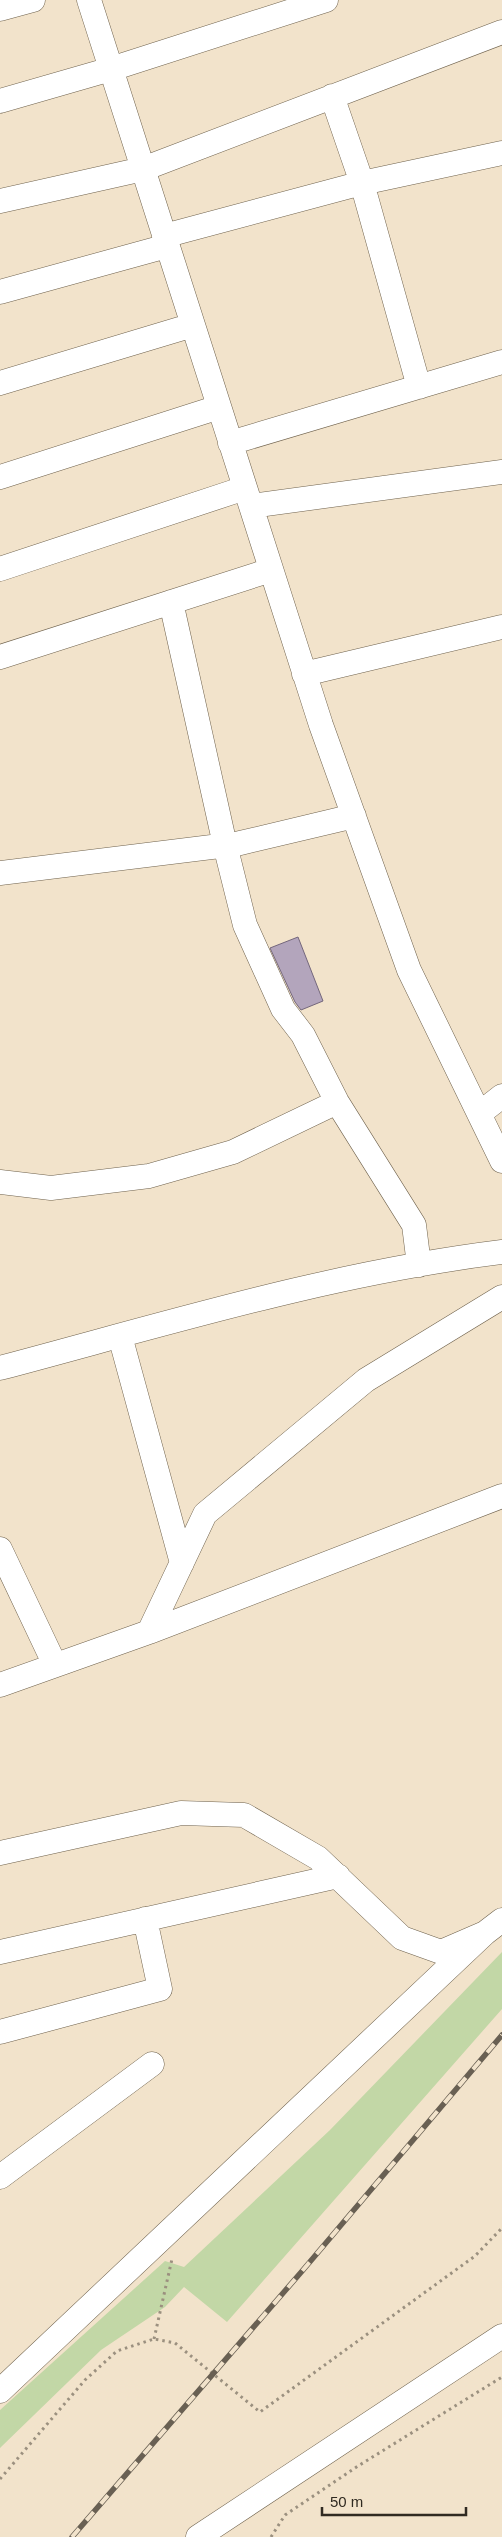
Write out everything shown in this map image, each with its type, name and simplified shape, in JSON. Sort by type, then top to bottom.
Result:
[{"type":"street","points":[[0,9],[33,0]]},
{"type":"street","points":[[88,0],[304,674],[354,816],[409,970],[502,1162]]},
{"type":"street","points":[[0,101],[111,70],[326,0]]},
{"type":"street","points":[[0,200],[142,169],[502,32]]},
{"type":"street","points":[[332,96],[362,184],[419,387]]},
{"type":"street","points":[[0,292],[362,184],[502,153]]},
{"type":"street","points":[[0,383],[193,325]]},
{"type":"street","points":[[230,443],[502,362]]},
{"type":"street","points":[[0,477],[219,407]]},
{"type":"street","points":[[0,570],[248,497],[502,472]]},
{"type":"street","points":[[0,657],[271,570]]},
{"type":"street","points":[[171,602],[225,845],[246,925],[283,1009],[303,1034],[337,1102],[414,1225],[419,1265]]},
{"type":"street","points":[[304,674],[501,632]]},
{"type":"street","points":[[0,873],[225,845],[354,816]]},
{"type":"street","points":[[479,1114],[502,1096]]},
{"type":"street","points":[[0,1182],[51,1188],[149,1176],[233,1152],[337,1102]]},
{"type":"street","points":[[0,1368],[276,1294],[419,1265],[502,1252]]},
{"type":"street","points":[[149,1632],[205,1514],[366,1380],[502,1297]]},
{"type":"street","points":[[120,1336],[182,1562]]},
{"type":"street","points":[[0,1685],[149,1632],[502,1496]]},
{"type":"street","points":[[0,1549],[55,1665]]},
{"type":"street","points":[[0,1853],[180,1813],[244,1815],[318,1858],[402,1938],[441,1952],[493,1927]]},
{"type":"street","points":[[0,1952],[338,1876]]},
{"type":"street","points":[[0,2032],[160,1989],[145,1919]]},
{"type":"street","points":[[0,2392],[493,1927]]},
{"type":"street","points":[[0,2177],[152,2064]]},
{"type":"street","points":[[198,2537],[502,2336]]},
{"type":"path","points":[[0,2479],[85,2380],[117,2351],[154,2339],[175,2343],[260,2412],[475,2256],[502,2228]]},
{"type":"path","points":[[154,2339],[172,2257]]},
{"type":"path","points":[[271,2537],[285,2515],[358,2466],[502,2378]]},
{"type":"green space","points":[[502,1952],[502,2009],[227,2322],[184,2287],[165,2307],[101,2350],[0,2448],[0,2410],[165,2261],[184,2267],[330,2130]]},
{"type":"building","points":[[298,937],[323,1001],[301,1010],[295,1002],[270,948]]},
{"type":"railway","points":[[72,2537],[303,2270],[502,2035]]}]
